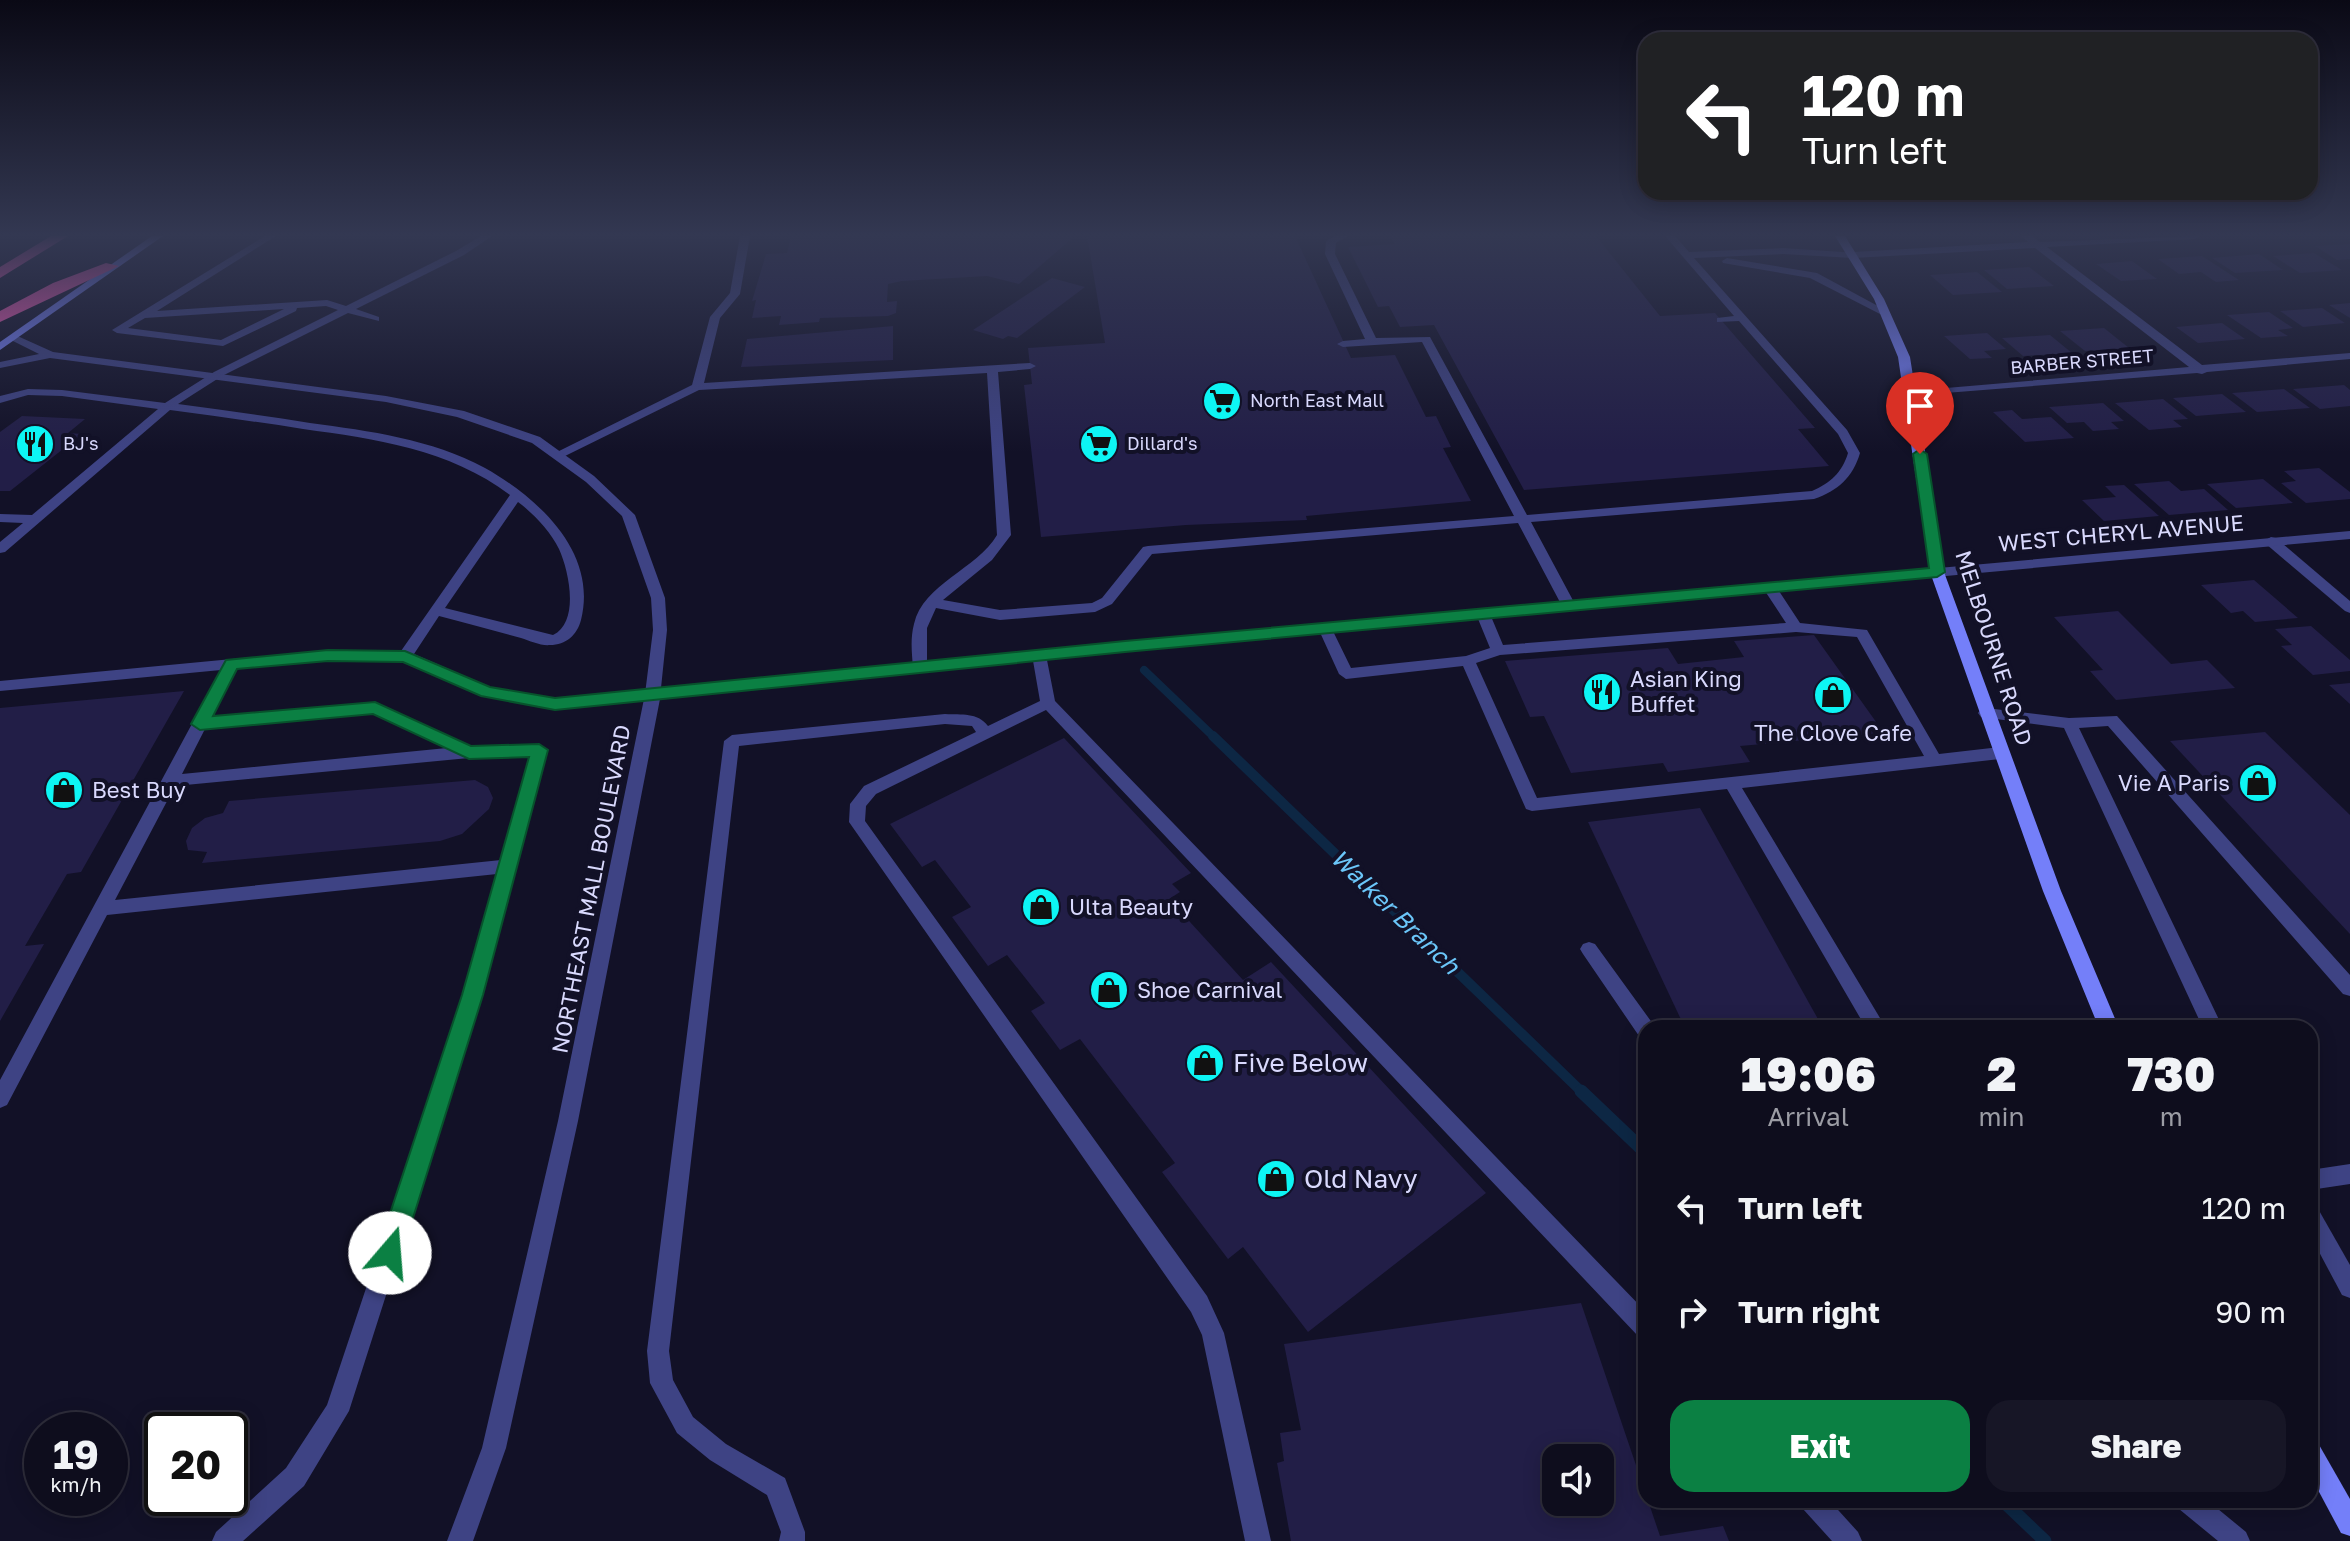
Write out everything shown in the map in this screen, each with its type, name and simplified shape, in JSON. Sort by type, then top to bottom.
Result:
[{"type":"main road","points":[[0,347],[53,308]]},
{"type":"main road","name":"MELBOURNE ROAD","points":[[1882,308],[1904,357],[1937,572],[2000,753],[2106,1020]]},
{"type":"main road","points":[[2318,1466],[2350,1524]]},
{"type":"street","points":[[154,308],[117,330],[223,343],[295,308]]},
{"type":"street","points":[[143,315],[255,308]]},
{"type":"street","points":[[344,308],[375,319]]},
{"type":"street","points":[[697,387],[715,317],[723,308]]},
{"type":"street","points":[[1356,308],[1372,342]]},
{"type":"street","points":[[934,603],[1000,615],[1095,607],[1107,601],[1148,550],[1814,495],[1832,487],[1846,475],[1854,453],[1843,433],[1733,308]]},
{"type":"street","points":[[1876,308],[1884,312]]},
{"type":"street","points":[[2120,308],[2202,371]]},
{"type":"street","points":[[0,549],[169,405],[218,374],[348,309]]},
{"type":"street","points":[[1721,320],[1742,318]]},
{"type":"street","name":"NORTHEAST MALL BOULEVARD","points":[[13,337],[50,355]]},
{"type":"street","points":[[1343,344],[1441,338]]},
{"type":"street","points":[[1426,339],[1569,606]]},
{"type":"street","name":"NORTHEAST MALL BOULEVARD","points":[[0,365],[50,355],[218,374],[386,399],[460,414],[517,432],[559,454],[628,515],[650,570],[658,598],[660,630],[653,694],[568,1121],[494,1448],[460,1541]]},
{"type":"street","name":"BARBER STREET","points":[[1911,394],[2350,356]]},
{"type":"street","points":[[559,454],[697,387],[1030,366]]},
{"type":"street","points":[[920,668],[923,618],[934,603],[991,554],[1004,535],[992,369]]},
{"type":"street","points":[[0,400],[41,391],[169,405],[366,435],[427,448],[475,467],[517,494],[551,524],[566,555],[577,589],[570,632],[562,639],[549,641],[436,610]]},
{"type":"street","points":[[0,686],[328,655],[405,656],[517,494]]},
{"type":"street","points":[[0,518],[34,519]]},
{"type":"street","name":"WEST CHERYL AVENUE","points":[[405,656],[487,692],[555,704],[1325,628],[2350,535]]},
{"type":"street","points":[[2271,541],[2350,608]]},
{"type":"street","points":[[1770,588],[1796,627]]},
{"type":"street","points":[[1483,614],[1498,650]]},
{"type":"street","points":[[1325,628],[1346,674],[1468,661],[1498,650],[1796,627],[1862,633],[1934,760]]},
{"type":"street","points":[[1039,655],[1048,703],[1638,1320]]},
{"type":"street","points":[[1468,661],[1532,805],[2000,753]]},
{"type":"street","points":[[0,1099],[232,664]]},
{"type":"street","points":[[1048,703],[870,790],[858,804],[857,822],[1199,1304],[1213,1333],[1258,1541]]},
{"type":"street","points":[[200,724],[375,708],[469,752]]},
{"type":"street","points":[[1986,713],[2069,723],[2112,720],[2350,988]]},
{"type":"street","points":[[792,1541],[793,1532],[776,1487],[718,1452],[685,1425],[662,1383],[658,1351],[732,741],[945,719],[976,721],[986,733]]},
{"type":"street","points":[[2069,723],[2209,1020]]},
{"type":"street","points":[[169,781],[469,752],[539,750],[473,995],[337,1411],[295,1477],[225,1541]]},
{"type":"street","points":[[1731,783],[1871,1020]]},
{"type":"street","points":[[101,909],[508,866]]},
{"type":"street","points":[[1589,949],[1639,1020]]},
{"type":"street","points":[[2318,1179],[2350,1174]]},
{"type":"street","points":[[2318,1229],[2350,1287]]},
{"type":"street","points":[[1819,1508],[1849,1541]]},
{"type":"street","points":[[2198,1508],[2237,1541]]},
{"type":"building","points":[[754,308],[896,308],[896,313],[888,316],[820,318],[819,322],[779,325],[781,316],[752,318]]},
{"type":"building","points":[[1007,308],[1057,308],[1017,338],[1008,336],[1003,339],[973,330]]},
{"type":"building","name":"North East Mall","points":[[1099,308],[1328,308],[1351,358],[1395,355],[1426,417],[1436,416],[1451,447],[1443,448],[1471,501],[1306,516],[1307,520],[1186,525],[1041,537],[1024,385],[1032,384],[1028,348],[1105,343]]},
{"type":"building","points":[[1390,308],[1654,308],[1660,316],[1715,313],[1815,428],[1798,429],[1829,466],[1524,490],[1434,325],[1400,327]]},
{"type":"building","points":[[2322,308],[2345,323],[2303,327],[2280,311]]},
{"type":"building","points":[[2334,308],[2350,308],[2350,318]]},
{"type":"building","points":[[2269,312],[2293,328],[2278,330],[2288,336],[2261,338],[2227,315]]},
{"type":"building","points":[[2222,323],[2245,339],[2198,343],[2176,327]]},
{"type":"building","points":[[893,326],[893,360],[741,367],[747,339]]},
{"type":"building","points":[[2104,328],[2129,348],[2085,351],[2060,331]]},
{"type":"building","points":[[1987,333],[2006,349],[1984,351],[1992,358],[1970,359],[1944,336]]},
{"type":"building","points":[[2050,335],[2072,353],[2023,356],[2002,338]]},
{"type":"building","points":[[2344,385],[2350,390],[2350,406],[2320,409],[2293,389]]},
{"type":"building","points":[[2284,389],[2310,408],[2257,412],[2232,393]]},
{"type":"building","points":[[2222,394],[2246,412],[2196,416],[2173,398]]},
{"type":"building","points":[[2163,399],[2188,419],[2173,420],[2182,427],[2149,430],[2115,403]]},
{"type":"building","points":[[2103,403],[2124,421],[2111,422],[2119,429],[2093,431],[2084,422],[2067,423],[2049,407]]},
{"type":"building","points":[[2012,410],[2022,419],[2051,417],[2074,438],[2025,442],[1993,412]]},
{"type":"building","name":"BJ's","points":[[22,416],[85,419],[68,433],[82,434],[10,491],[0,491],[0,432]]},
{"type":"building","points":[[2319,468],[2350,492],[2350,499],[2306,503],[2281,483],[2296,481],[2284,471]]},
{"type":"building","points":[[2263,479],[2293,503],[2236,508],[2207,484]]},
{"type":"building","points":[[2169,481],[2181,491],[2204,489],[2228,510],[2169,515],[2134,484]]},
{"type":"building","points":[[2124,485],[2159,516],[2104,521],[2082,500],[2116,497],[2105,486]]},
{"type":"building","points":[[2254,580],[2298,618],[2255,622],[2243,611],[2231,613],[2201,585]]},
{"type":"building","points":[[2118,611],[2171,664],[2207,660],[2235,688],[2116,700],[2090,671],[2103,670],[2054,617]]},
{"type":"building","points":[[2311,626],[2350,660],[2350,671],[2313,675],[2281,646],[2292,645],[2275,629]]},
{"type":"building","points":[[1814,635],[1884,733],[1740,746],[1750,762],[1668,772],[1663,763],[1571,773],[1544,716],[1530,717],[1505,661],[1668,648],[1678,664],[1744,657],[1734,641]]},
{"type":"building","points":[[2350,683],[2350,704],[2329,685]]},
{"type":"building","name":"Best Buy","points":[[184,691],[81,872],[67,874],[25,946],[44,944],[0,1021],[0,708]]},
{"type":"building","points":[[2265,732],[2350,815],[2350,934],[2170,741]]},
{"type":"building","points":[[1064,738],[1191,873],[1172,884],[1180,892],[1169,899],[1243,980],[1271,962],[1486,1193],[1308,1332],[1243,1247],[1228,1259],[1162,1172],[1175,1163],[1080,1039],[1060,1050],[1031,1011],[1045,1003],[1007,955],[988,966],[952,917],[971,907],[935,860],[922,867],[890,824]]},
{"type":"building","points":[[475,780],[488,787],[493,798],[489,809],[462,834],[440,841],[202,863],[207,852],[188,850],[186,841],[192,828],[205,818],[223,813],[229,801]]},
{"type":"building","points":[[1700,808],[1819,1020],[1681,1020],[1588,822]]},
{"type":"building","points":[[1581,1303],[1638,1471],[1638,1508],[1651,1508],[1660,1536],[1723,1526],[1729,1541],[1291,1541],[1277,1463],[1284,1461],[1280,1433],[1301,1430],[1284,1344]]},
{"type":"waterway","name":"Walker Branch","points":[[1144,670],[1215,738]]},
{"type":"waterway","name":"Walker Branch","points":[[1213,736],[1583,1093]]},
{"type":"waterway","name":"Walker Branch","points":[[1581,1091],[1638,1145]]},
{"type":"waterway","name":"Walker Branch","points":[[2010,1508],[2045,1541]]},
{"type":"place","name":"North East Mall","points":[[1222,401]]},
{"type":"place","name":"BJ's","points":[[35,444]]},
{"type":"place","name":"Dillard's","points":[[1099,444]]},
{"type":"place","name":"Asian King Buffet","points":[[1602,692]]},
{"type":"place","name":"The Clove Cafe","points":[[1833,695]]},
{"type":"place","name":"Vie A Paris","points":[[2258,783]]},
{"type":"place","name":"Best Buy","points":[[64,790]]},
{"type":"place","name":"Ulta Beauty","points":[[1041,907]]},
{"type":"place","name":"Shoe Carnival","points":[[1109,990]]},
{"type":"place","name":"Five Below","points":[[1205,1063]]},
{"type":"place","name":"Old Navy","points":[[1276,1179]]},
{"type":"route","points":[[390,1253],[473,995],[539,750],[469,752],[375,708],[200,724],[232,664],[328,655],[405,656],[487,692],[555,704],[1125,646],[1937,572],[1920,454]]}]
